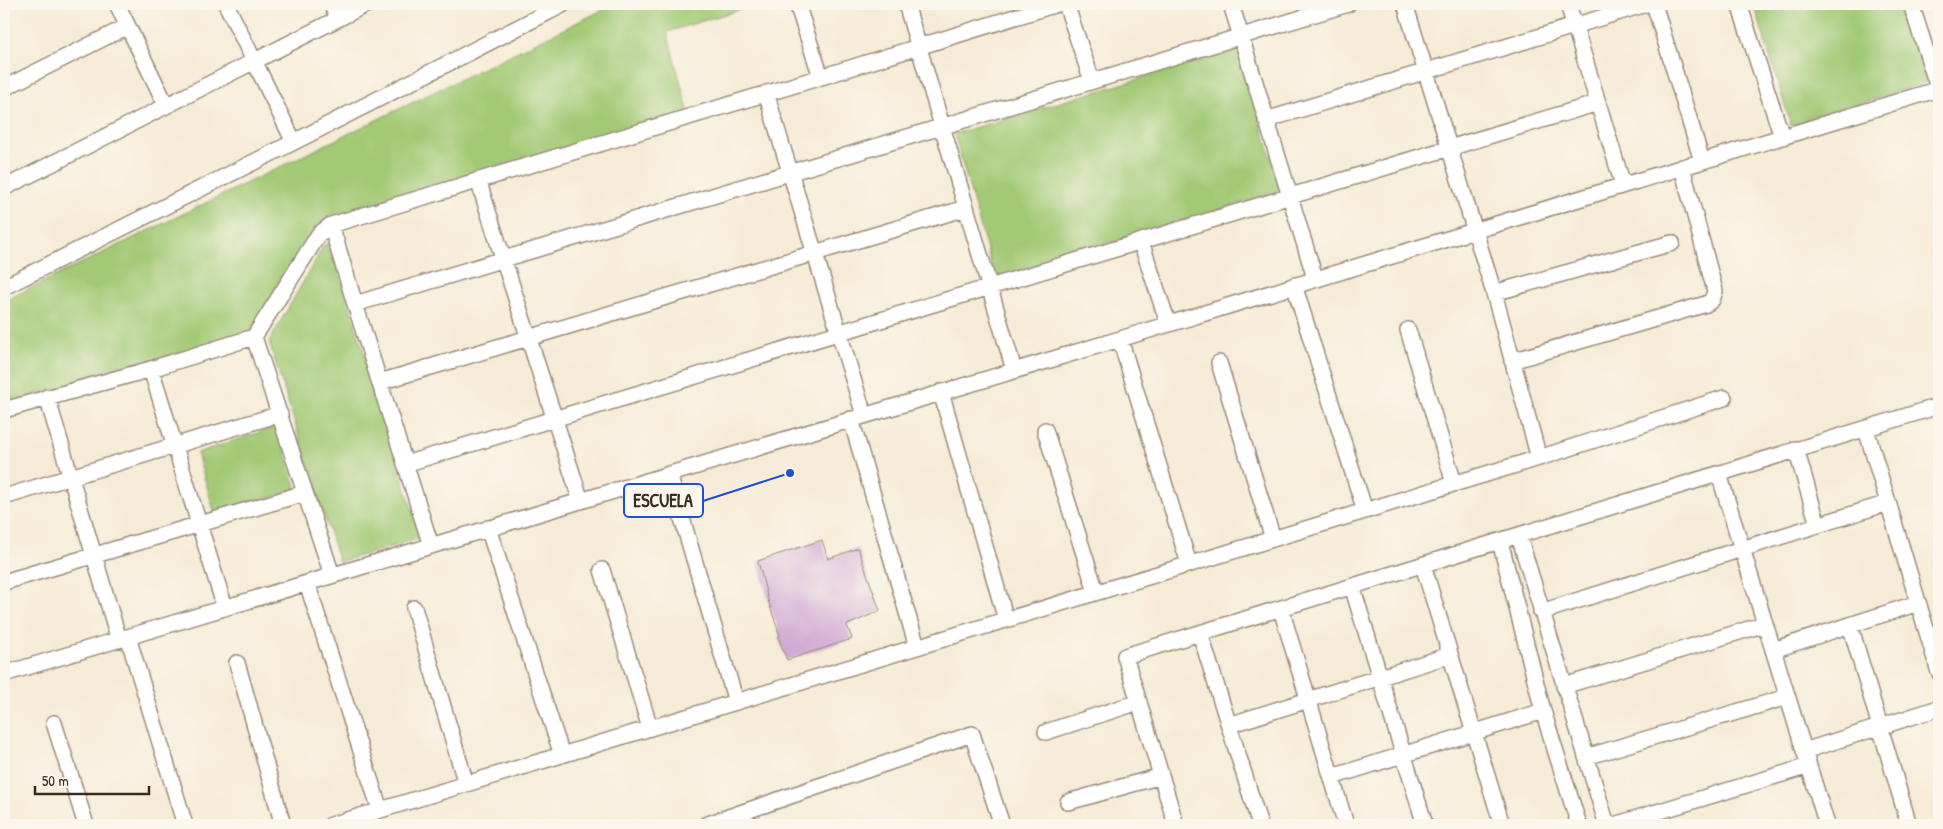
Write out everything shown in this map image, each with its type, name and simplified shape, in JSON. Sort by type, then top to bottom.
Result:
[{"type":"street","points":[[117,4],[166,105]]},
{"type":"street","points":[[226,4],[294,142]]},
{"type":"street","points":[[331,4],[338,18]]},
{"type":"street","points":[[4,188],[366,4]]},
{"type":"street","points":[[4,287],[564,4]]},
{"type":"street","points":[[797,4],[821,77]]},
{"type":"street","points":[[906,4],[1014,370]]},
{"type":"street","points":[[4,410],[150,369],[254,336],[319,234],[331,225],[1057,4]]},
{"type":"street","points":[[1066,4],[1092,81]]},
{"type":"street","points":[[1231,4],[1315,278]]},
{"type":"street","points":[[355,304],[1348,4]]},
{"type":"street","points":[[1405,4],[1494,293],[1540,458]]},
{"type":"street","points":[[1568,4],[1623,185]]},
{"type":"street","points":[[1266,120],[1646,4]]},
{"type":"street","points":[[1654,4],[1702,161]]},
{"type":"street","points":[[1739,4],[1782,137]]},
{"type":"street","points":[[4,674],[1120,339],[1682,166],[1939,90],[1935,65],[1911,4]]},
{"type":"street","points":[[4,88],[128,26]]},
{"type":"street","points":[[766,93],[839,333],[858,417],[917,647]]},
{"type":"street","points":[[405,464],[1598,103]]},
{"type":"street","points":[[1512,361],[1706,304],[1712,300],[1715,291],[1682,166]]},
{"type":"street","points":[[478,180],[581,500]]},
{"type":"street","points":[[380,382],[966,208]]},
{"type":"street","points":[[331,225],[431,546]]},
{"type":"street","points":[[1141,242],[1168,323]]},
{"type":"street","points":[[1494,293],[1672,243]]},
{"type":"street","points":[[1294,285],[1364,511]]},
{"type":"street","points":[[1408,330],[1454,483]]},
{"type":"street","points":[[254,336],[332,575]]},
{"type":"street","points":[[1120,339],[1188,564]]},
{"type":"street","points":[[1219,363],[1273,539]]},
{"type":"street","points":[[150,369],[225,608]]},
{"type":"street","points":[[941,392],[1006,620]]},
{"type":"street","points":[[47,397],[94,555],[185,825]]},
{"type":"street","points":[[331,825],[1540,458],[1724,398]]},
{"type":"street","points":[[1176,825],[1125,656],[1939,406]]},
{"type":"street","points":[[4,496],[280,414]]},
{"type":"street","points":[[1866,429],[1939,672]]},
{"type":"street","points":[[1045,430],[1096,592]]},
{"type":"street","points":[[1796,449],[1818,525]]},
{"type":"street","points":[[669,474],[736,702]]},
{"type":"street","points":[[1719,474],[1827,825]]},
{"type":"street","points":[[4,582],[305,493]]},
{"type":"street","points":[[1541,612],[1888,503]]},
{"type":"street","points":[[488,528],[562,755]]},
{"type":"street","points":[[1519,536],[1607,825]]},
{"type":"street","points":[[1500,541],[1544,711],[1579,825]]},
{"type":"street","points":[[1423,565],[1502,825]]},
{"type":"street","points":[[602,570],[650,728]]},
{"type":"street","points":[[307,583],[380,810]]},
{"type":"street","points":[[1352,586],[1425,825]]},
{"type":"street","points":[[1773,650],[1918,603]]},
{"type":"street","points":[[414,608],[466,784]]},
{"type":"street","points":[[1281,609],[1346,825]]},
{"type":"street","points":[[1564,686],[1765,624]]},
{"type":"street","points":[[1850,625],[1909,825]]},
{"type":"street","points":[[1200,634],[1260,825]]},
{"type":"street","points":[[1229,725],[1450,655]]},
{"type":"street","points":[[237,662],[283,825]]},
{"type":"street","points":[[1586,757],[1787,697]]},
{"type":"street","points":[[1046,732],[1139,702]]},
{"type":"street","points":[[1804,751],[1939,708]]},
{"type":"street","points":[[1332,778],[1544,711]]},
{"type":"street","points":[[54,723],[86,825]]},
{"type":"street","points":[[705,825],[972,734],[1002,825]]},
{"type":"street","points":[[1614,825],[1809,766]]},
{"type":"street","points":[[1068,802],[1160,776]]},
{"type":"green space","points":[[615,4],[758,4],[667,32],[688,110],[316,225],[258,329],[4,405],[4,301]]},
{"type":"green space","points":[[1754,4],[1905,4],[1931,81],[1791,126]]},
{"type":"green space","points":[[1239,49],[1281,191],[995,278],[954,134]]},
{"type":"green space","points":[[330,243],[421,538],[339,562],[269,342],[324,245]]},
{"type":"green space","points":[[278,426],[297,490],[215,514],[197,453]]},
{"type":"building","points":[[822,540],[828,559],[858,548],[880,611],[847,625],[852,639],[787,660],[778,637],[780,636],[758,561]]},
{"type":"place","name":"ESCUELA","points":[[790,473]]}]
